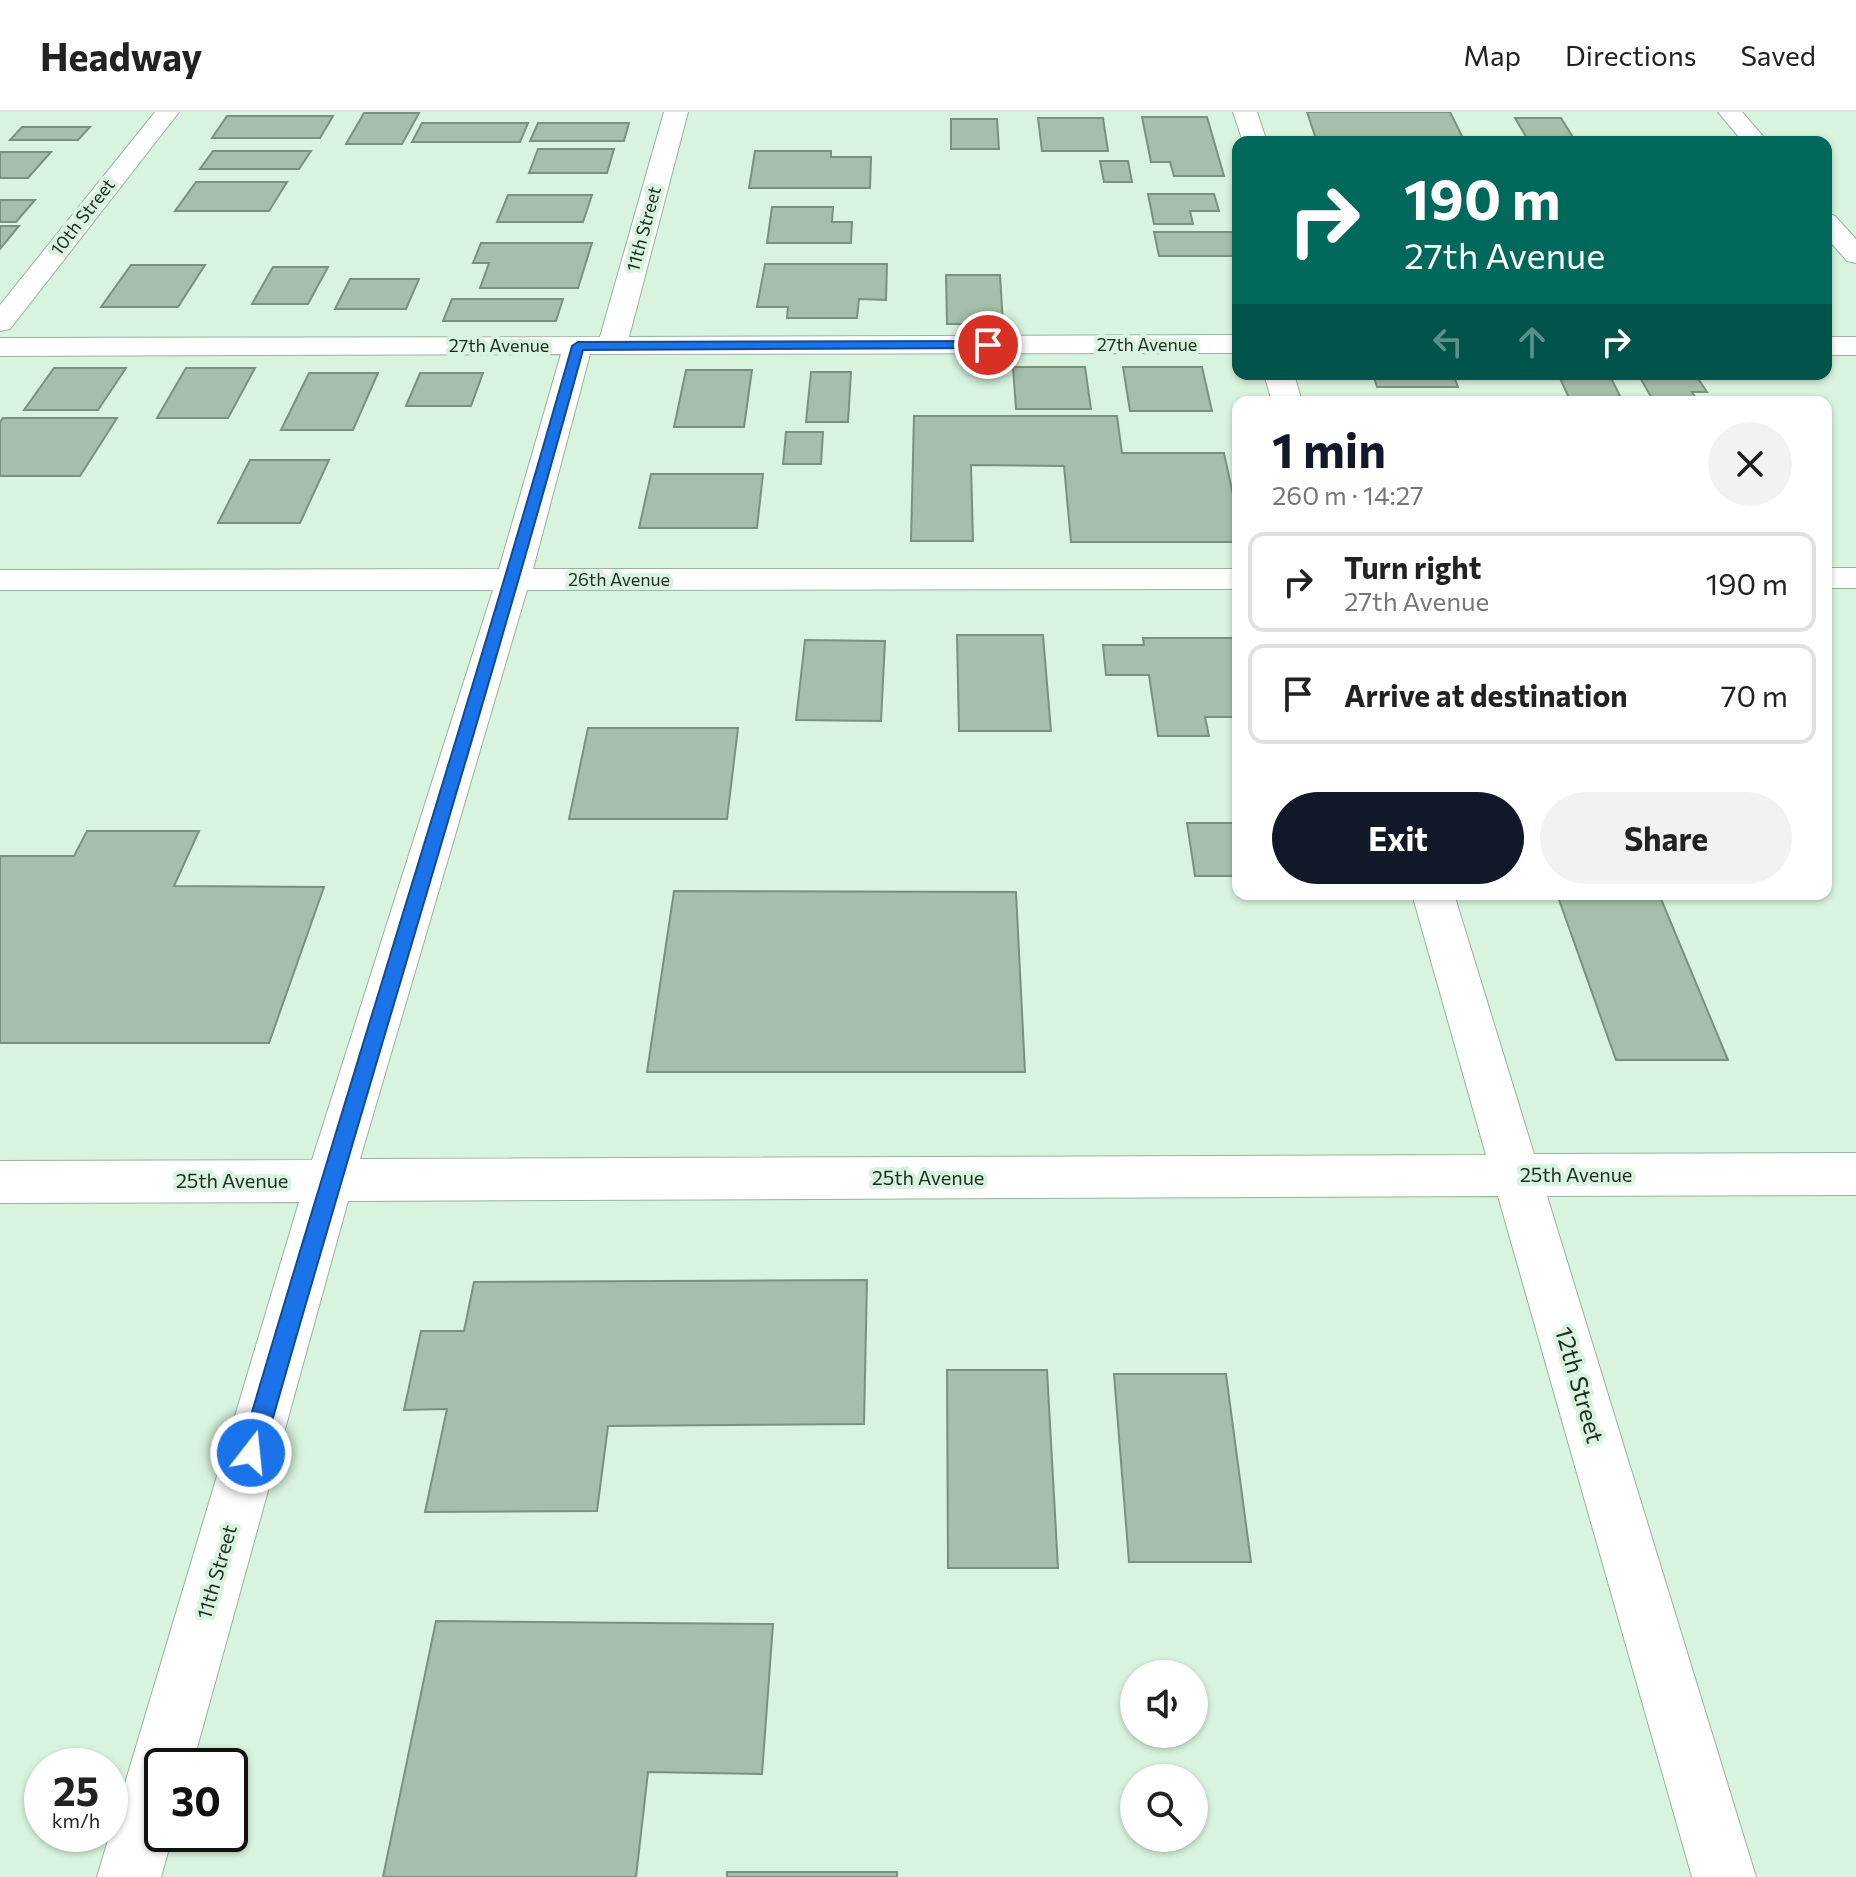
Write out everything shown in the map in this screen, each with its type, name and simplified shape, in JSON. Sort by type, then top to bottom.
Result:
[{"type":"street","name":"10th Street","points":[[0,323],[167,112]]},
{"type":"street","name":"11th Street","points":[[129,1877],[329,1181],[513,580],[676,112]]},
{"type":"street","points":[[1245,112],[1253,136]]},
{"type":"street","points":[[1730,112],[1751,136]]},
{"type":"street","points":[[1832,228],[1856,255]]},
{"type":"street","name":"27th Avenue","points":[[0,347],[1232,344]]},
{"type":"street","points":[[1832,346],[1856,346]]},
{"type":"street","points":[[1832,578],[1856,578]]},
{"type":"street","name":"26th Avenue","points":[[0,580],[1232,579]]},
{"type":"street","name":"12th Street","points":[[1435,900],[1724,1877]]},
{"type":"street","name":"25th Avenue","points":[[0,1182],[1856,1174]]},
{"type":"building","points":[[1307,112],[1450,112],[1462,136],[1315,136]]},
{"type":"building","points":[[364,113],[419,113],[402,144],[346,144]]},
{"type":"building","points":[[227,116],[333,116],[320,138],[212,138]]},
{"type":"building","points":[[1142,117],[1207,117],[1224,176],[1174,176],[1170,162],[1151,162]]},
{"type":"building","points":[[1038,118],[1103,118],[1108,151],[1042,151]]},
{"type":"building","points":[[1515,118],[1561,118],[1572,136],[1526,136]]},
{"type":"building","points":[[951,119],[997,119],[999,149],[951,149]]},
{"type":"building","points":[[422,123],[528,123],[520,142],[412,142]]},
{"type":"building","points":[[538,123],[629,123],[624,141],[530,141]]},
{"type":"building","points":[[22,127],[90,127],[78,140],[10,140]]},
{"type":"building","points":[[538,149],[614,149],[607,173],[529,173]]},
{"type":"building","points":[[213,151],[311,151],[299,169],[200,169]]},
{"type":"building","points":[[755,151],[831,151],[831,157],[871,157],[870,188],[749,188]]},
{"type":"building","points":[[0,152],[51,152],[28,178],[0,178]]},
{"type":"building","points":[[1100,161],[1128,161],[1132,182],[1104,182]]},
{"type":"building","points":[[196,182],[287,182],[269,211],[175,211]]},
{"type":"building","points":[[1148,194],[1214,194],[1219,211],[1190,211],[1193,224],[1154,224]]},
{"type":"building","points":[[508,195],[592,195],[583,222],[497,222]]},
{"type":"building","points":[[0,200],[35,200],[16,222],[0,222]]},
{"type":"building","points":[[772,207],[833,207],[832,222],[852,222],[851,243],[767,243]]},
{"type":"building","points":[[0,226],[19,226],[0,249]]},
{"type":"building","points":[[1154,232],[1232,232],[1232,256],[1159,256]]},
{"type":"building","points":[[481,243],[592,243],[578,288],[480,288],[489,263],[473,263]]},
{"type":"building","points":[[765,264],[887,264],[886,300],[859,299],[857,318],[787,318],[788,307],[757,307]]},
{"type":"building","points":[[131,265],[205,265],[178,307],[101,307]]},
{"type":"building","points":[[273,267],[328,267],[308,304],[252,304]]},
{"type":"building","points":[[946,275],[1000,275],[1003,324],[947,324]]},
{"type":"building","points":[[350,279],[419,279],[406,309],[335,309]]},
{"type":"building","points":[[452,299],[563,299],[556,321],[443,321]]},
{"type":"building","points":[[1013,367],[1085,367],[1091,409],[1016,409]]},
{"type":"building","points":[[1123,367],[1202,367],[1212,411],[1130,411]]},
{"type":"building","points":[[54,368],[126,368],[98,410],[24,410]]},
{"type":"building","points":[[186,368],[255,368],[228,418],[157,418]]},
{"type":"building","points":[[686,370],[752,370],[744,427],[674,427]]},
{"type":"building","points":[[811,372],[851,372],[848,422],[806,422]]},
{"type":"building","points":[[309,373],[378,373],[353,430],[281,430]]},
{"type":"building","points":[[420,373],[483,373],[471,406],[406,406]]},
{"type":"building","points":[[1375,380],[1455,380],[1458,387],[1377,387]]},
{"type":"building","points":[[1561,380],[1612,380],[1620,396],[1568,396]]},
{"type":"building","points":[[1641,380],[1699,380],[1707,392],[1692,392],[1694,396],[1651,396]]},
{"type":"building","points":[[914,416],[1117,416],[1122,453],[1224,453],[1232,490],[1232,542],[1071,542],[1064,466],[971,465],[973,541],[911,541]]},
{"type":"building","points":[[3,418],[117,418],[80,476],[0,476],[0,422]]},
{"type":"building","points":[[786,432],[823,432],[821,464],[783,464]]},
{"type":"building","points":[[250,460],[329,460],[300,523],[218,523]]},
{"type":"building","points":[[651,474],[763,474],[757,528],[639,528]]},
{"type":"building","points":[[957,635],[1043,635],[1051,731],[959,731]]},
{"type":"building","points":[[1143,638],[1232,638],[1232,717],[1205,717],[1209,736],[1158,736],[1149,675],[1106,675],[1103,645],[1144,645]]},
{"type":"building","points":[[805,640],[885,641],[881,721],[796,720]]},
{"type":"building","points":[[588,728],[738,728],[727,819],[569,819]]},
{"type":"building","points":[[1187,823],[1232,823],[1232,876],[1195,876]]},
{"type":"building","points":[[87,831],[199,831],[174,886],[324,887],[269,1043],[0,1043],[0,856],[74,856]]},
{"type":"building","points":[[674,891],[1016,892],[1025,1072],[647,1072]]},
{"type":"building","points":[[1559,900],[1661,900],[1728,1060],[1616,1060]]},
{"type":"building","points":[[867,1280],[864,1424],[608,1426],[597,1511],[425,1512],[447,1409],[404,1410],[421,1331],[464,1331],[474,1282]]},
{"type":"building","points":[[947,1370],[1047,1370],[1058,1568],[948,1568]]},
{"type":"building","points":[[1114,1374],[1226,1374],[1251,1562],[1129,1562]]},
{"type":"building","points":[[436,1621],[773,1624],[762,1774],[648,1772],[636,1877],[383,1877]]},
{"type":"building","points":[[727,1872],[897,1872],[897,1877],[727,1877]]},
{"type":"route","points":[[251,1453],[329,1181],[513,580],[578,346],[988,345]]}]
